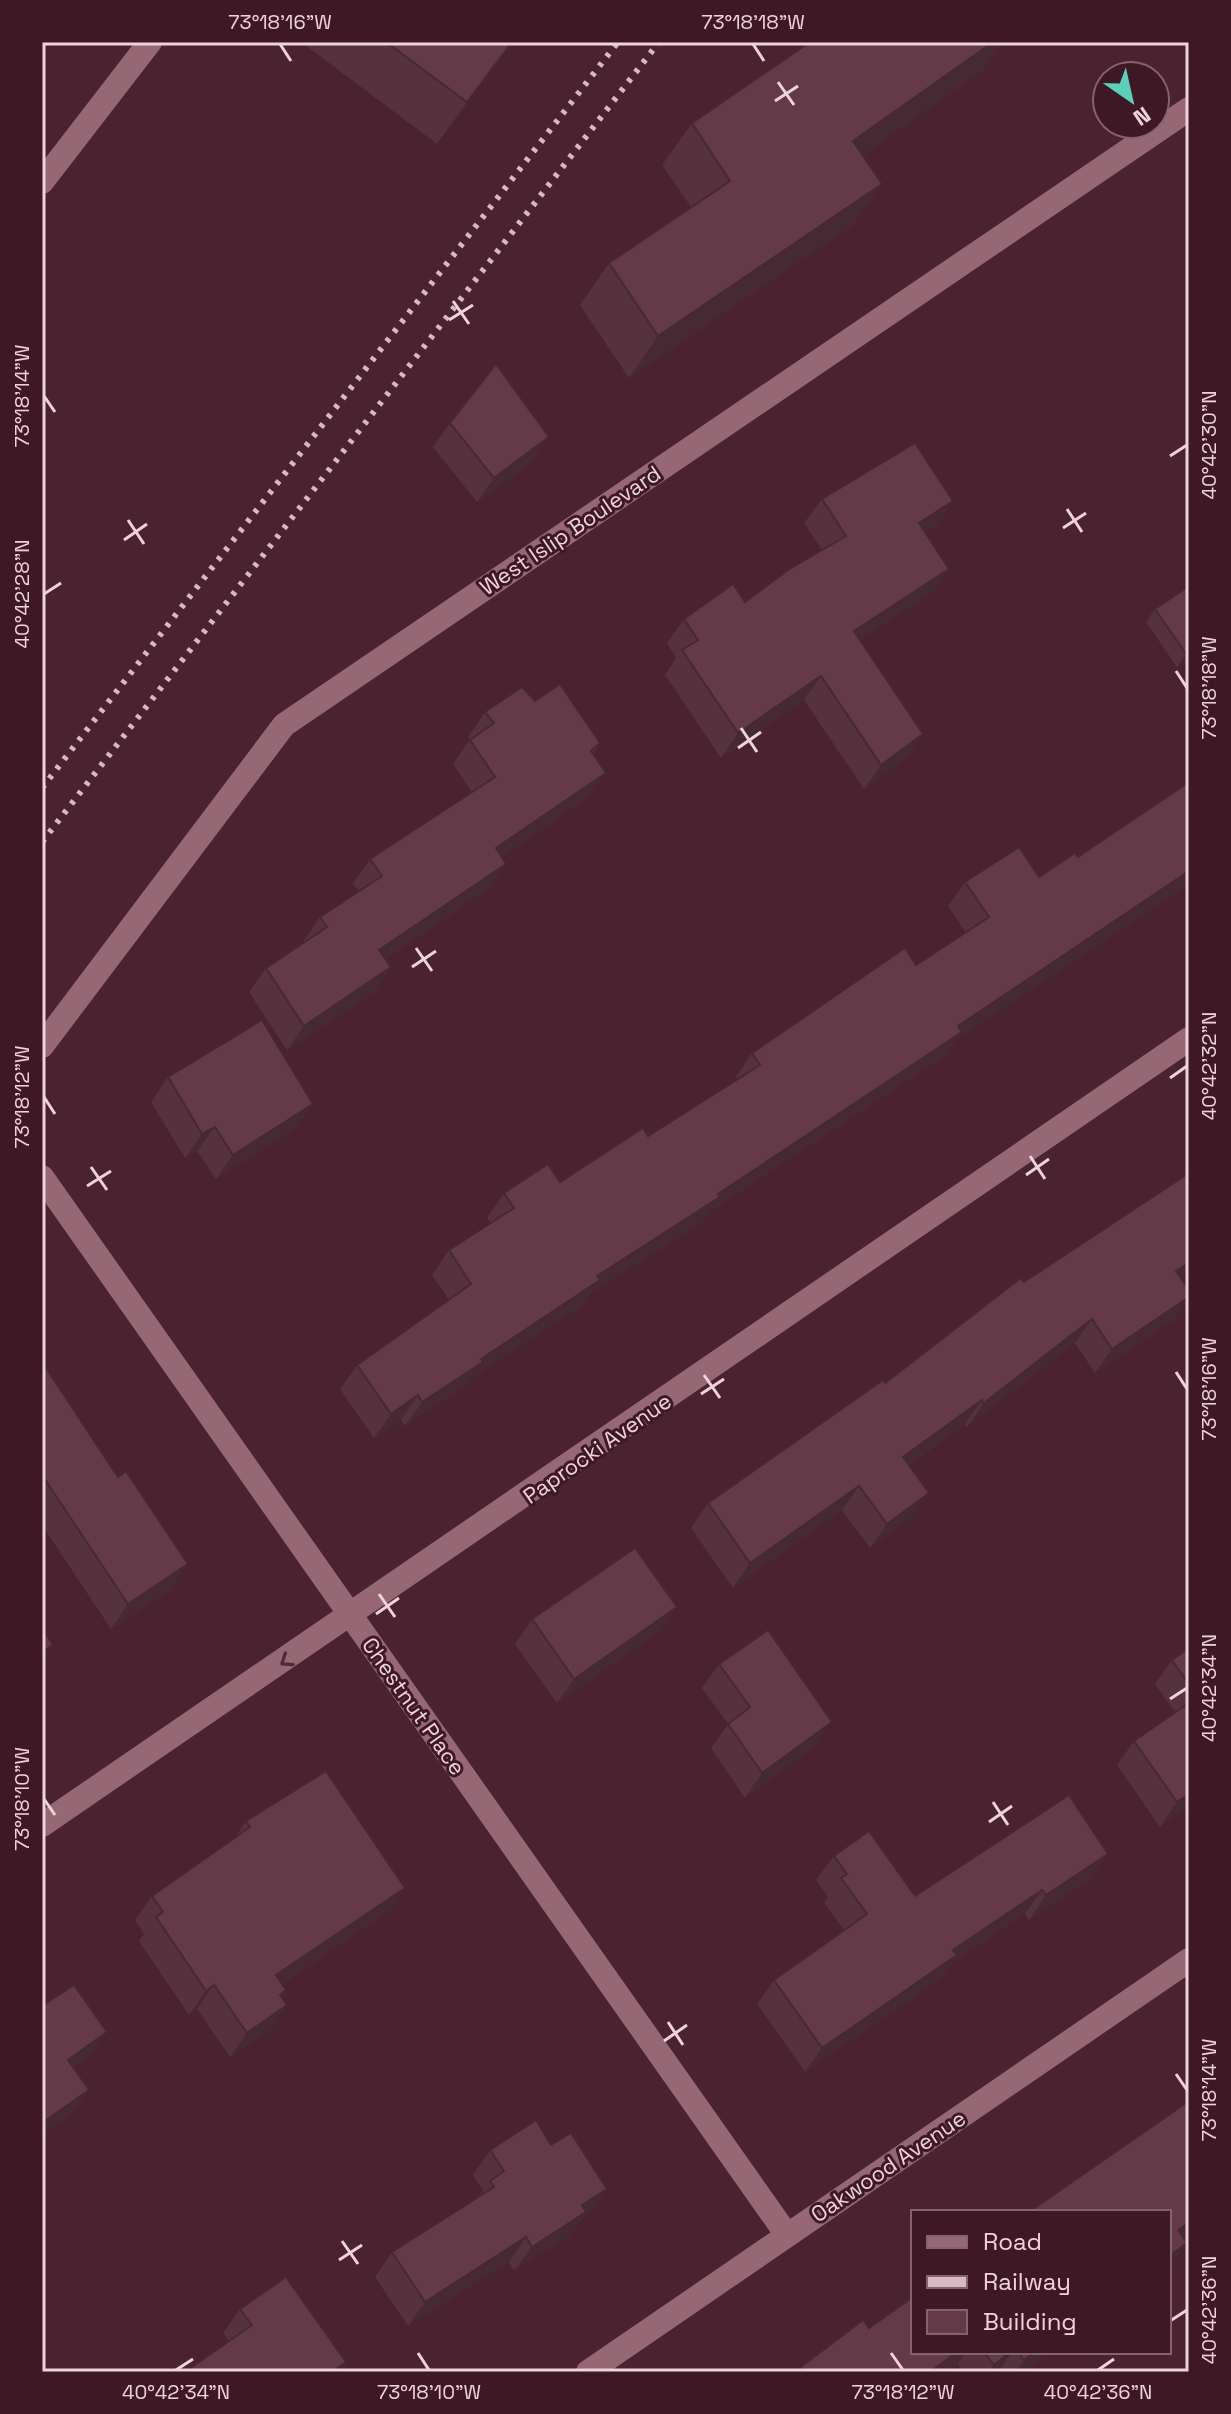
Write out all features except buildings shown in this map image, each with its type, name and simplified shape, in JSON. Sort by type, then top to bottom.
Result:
[{"type":"street","points":[[45,173],[150,42]]},
{"type":"street","name":"West Islip Boulevard","points":[[42,1046],[284,725],[1189,109]]},
{"type":"street","name":"Paprocki Avenue","points":[[42,1825],[351,1617],[1189,1039]]},
{"type":"street","name":"Chestnut Place","points":[[42,1177],[787,2235]]},
{"type":"street","name":"Oakwood Avenue","points":[[588,2372],[1189,1960]]},
{"type":"railway","points":[[42,788],[618,42]]},
{"type":"railway","points":[[42,842],[659,42]]}]
